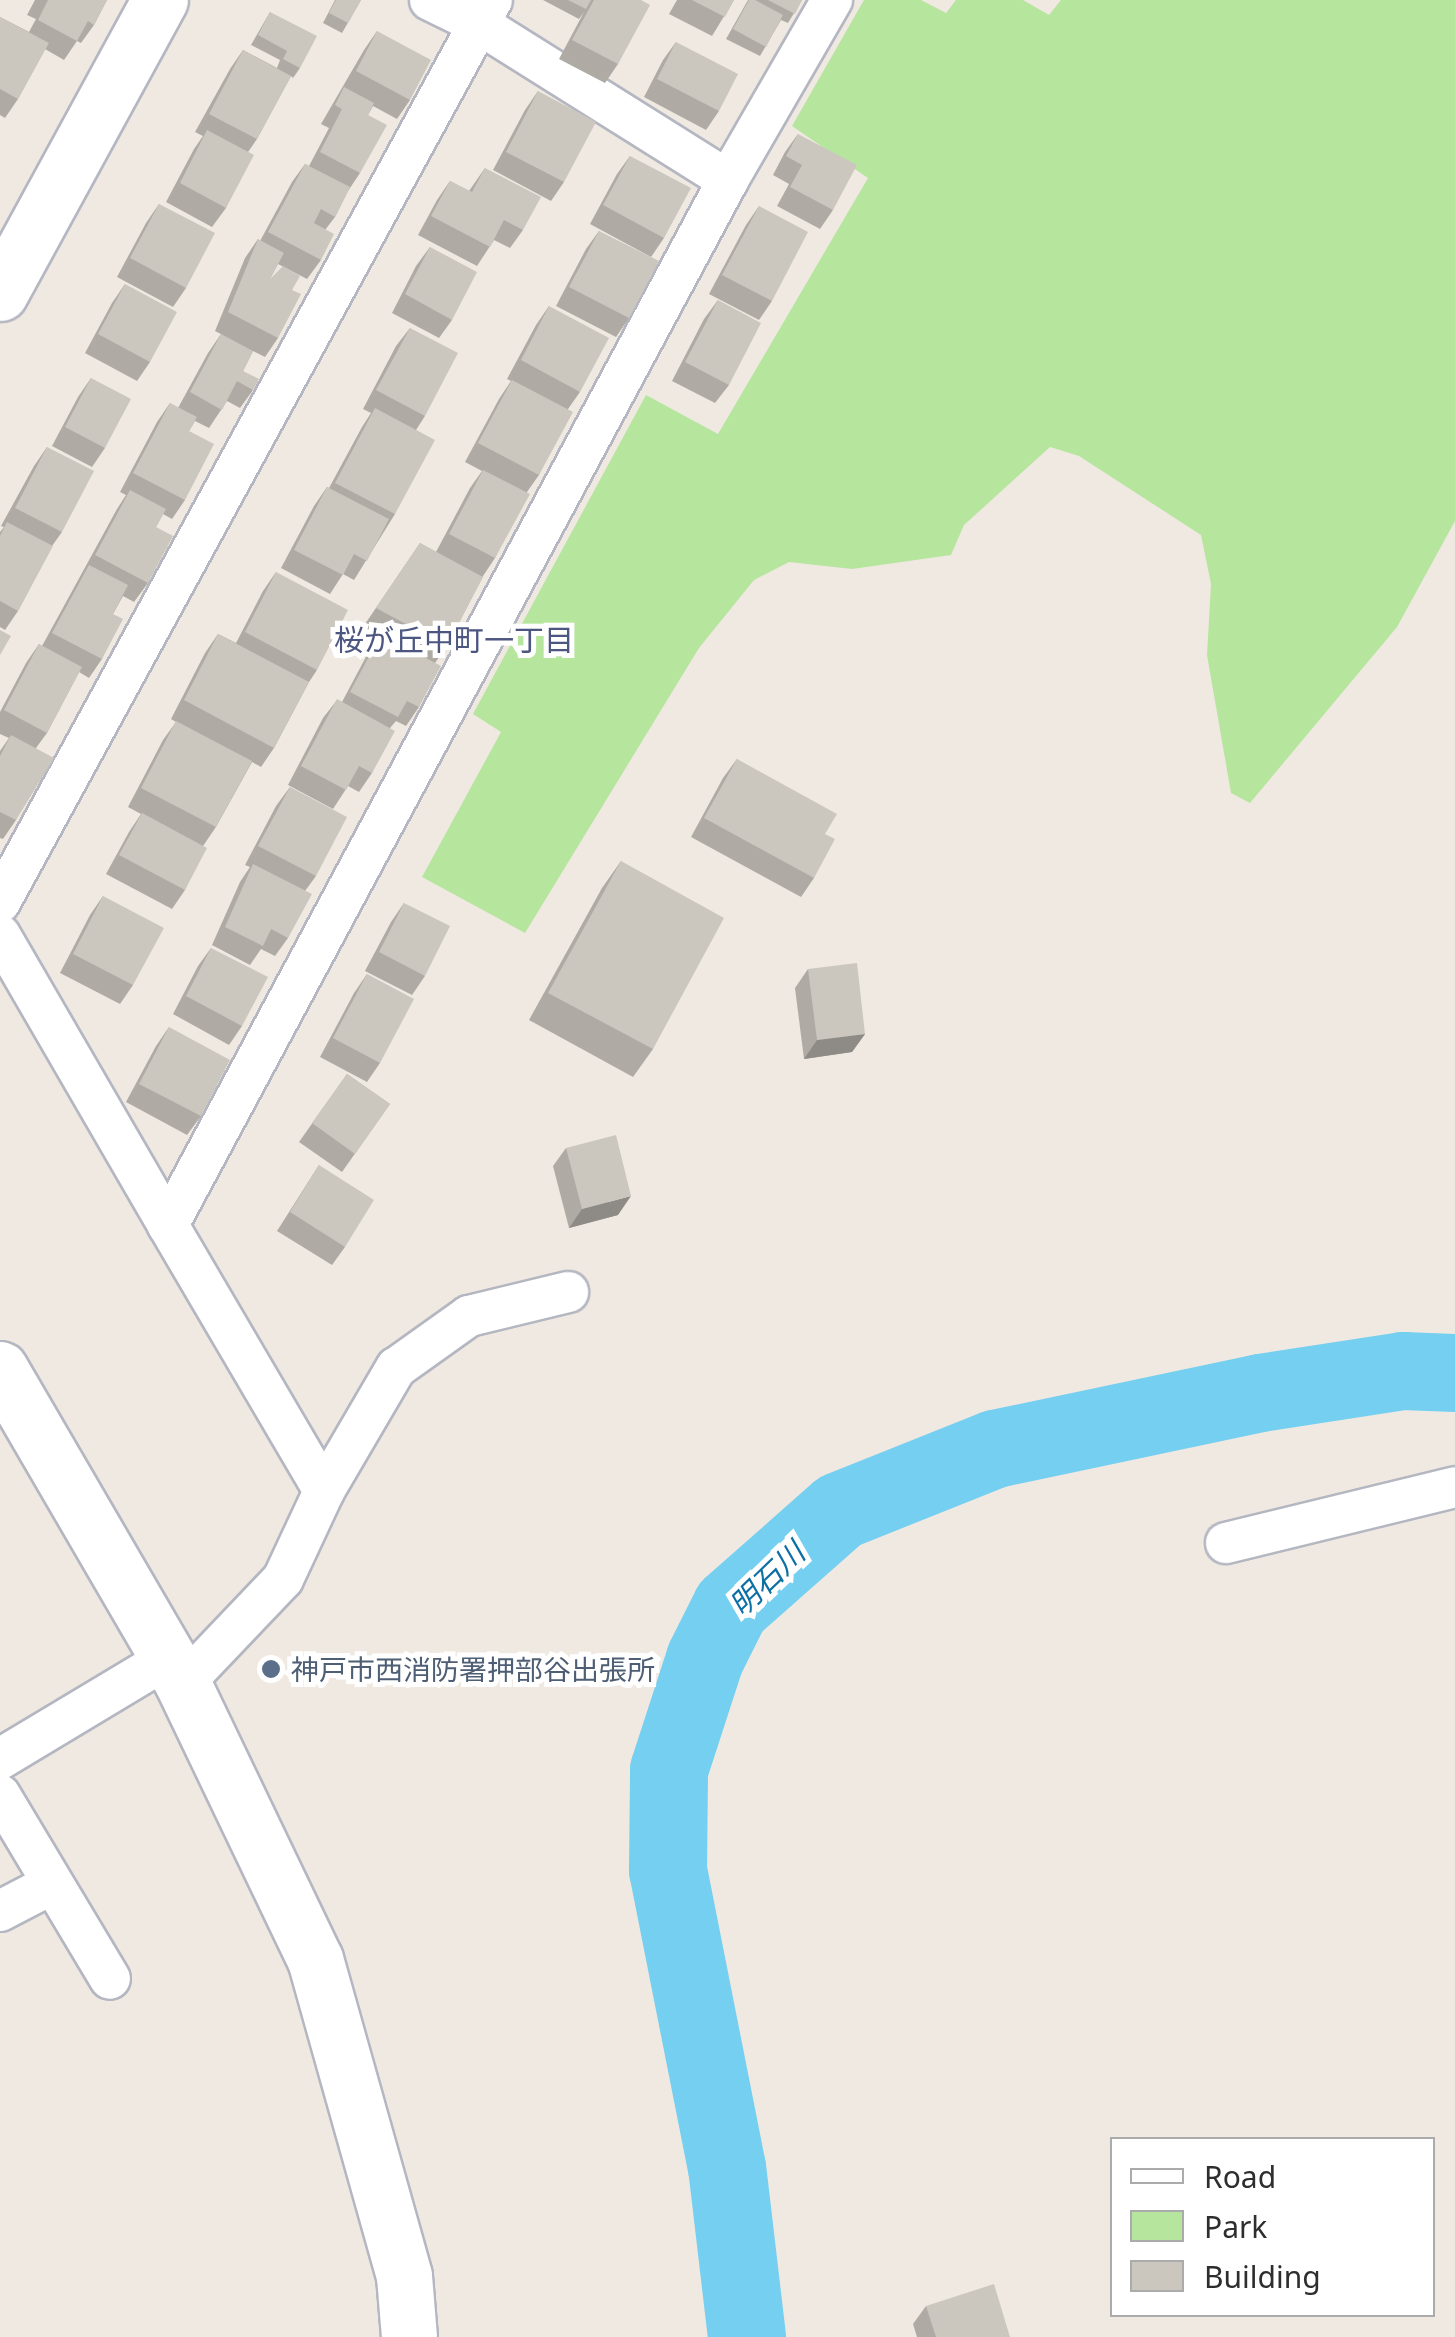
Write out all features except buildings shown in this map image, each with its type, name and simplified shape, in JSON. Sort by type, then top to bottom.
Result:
[{"type":"street","points":[[0,293],[160,0]]},
{"type":"street","points":[[430,0],[486,12],[728,180]]},
{"type":"street","points":[[168,1225],[728,180],[832,0]]},
{"type":"street","points":[[0,902],[486,12]]},
{"type":"street","points":[[0,934],[324,1491]]},
{"type":"street","points":[[0,1759],[176,1671],[283,1579],[324,1491],[396,1368],[469,1316],[568,1292]]},
{"type":"street","points":[[0,1369],[176,1671],[315,1959],[404,2276],[409,2337]]},
{"type":"street","points":[[1226,1544],[1455,1487]]},
{"type":"street","points":[[0,1796],[110,1979]]},
{"type":"street","points":[[0,1911],[52,1884]]},
{"type":"green space","points":[[864,0],[921,0],[946,13],[956,0],[1023,0],[1049,15],[1061,0],[1455,0],[1455,521],[1397,627],[1250,803],[1231,793],[1207,655],[1211,584],[1201,535],[1079,456],[1050,447],[964,525],[951,555],[852,569],[789,562],[754,580],[699,648],[525,933],[422,877],[501,732],[473,714],[646,395],[718,434],[868,178],[792,126]]},
{"type":"waterway","name":"明石川","points":[[747,2337],[727,2168],[668,1871],[669,1770],[705,1659],[731,1607],[840,1511],[995,1449],[1260,1393],[1403,1371],[1455,1373]]},
{"type":"place","name":"神戸市西消防署押部谷出張所","points":[[271,1669]]},
{"type":"district","name":"桜が丘中町一丁目","points":[[454,640]]}]
